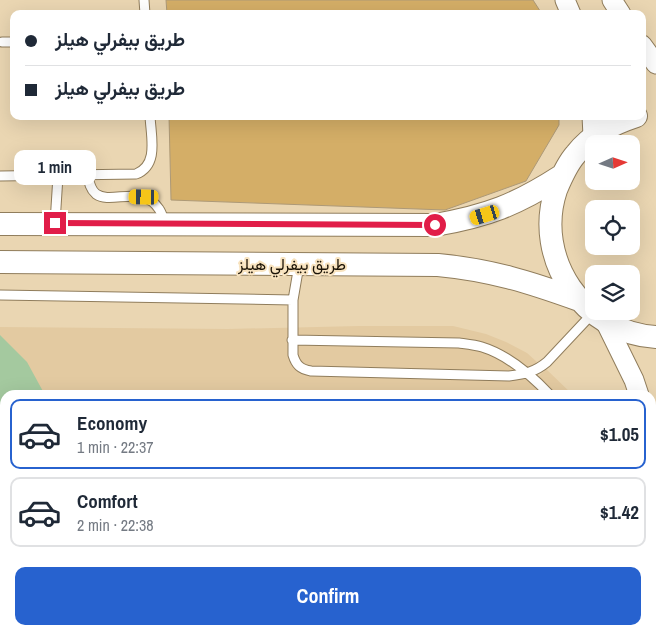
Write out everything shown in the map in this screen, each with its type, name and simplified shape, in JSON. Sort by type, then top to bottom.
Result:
[{"type":"street","points":[[646,50],[656,64]]},
{"type":"street","points":[[585,304],[563,279],[554,254],[550,228],[552,202],[561,176],[593,126],[625,120]]},
{"type":"street","points":[[0,224],[435,225],[469,220],[501,210],[532,195],[561,176]]},
{"type":"street","name":"طريق بيفرلي هيلز","points":[[0,262],[438,265],[510,276],[585,309]]},
{"type":"street","points":[[597,320],[634,380],[637,390]]},
{"type":"street","name":"طريق بيفرلي هيلز","points":[[604,320],[618,329],[643,336],[656,337]]},
{"type":"lane","points":[[2,42],[10,42]]},
{"type":"lane","points":[[0,176],[88,176],[136,174],[145,171],[151,162],[152,155],[150,120]]},
{"type":"lane","points":[[55,223],[58,176]]},
{"type":"lane","points":[[88,176],[91,187],[95,193],[101,196],[144,197],[159,209],[165,224]]},
{"type":"lane","points":[[299,265],[293,300],[292,340],[293,355],[296,363],[303,370],[499,376],[528,374],[543,365],[585,320]]},
{"type":"lane","points":[[0,295],[293,300]]},
{"type":"lane","points":[[292,340],[459,343],[483,348],[504,357],[528,374],[545,390]]},
{"type":"shaded area","points":[[453,326],[486,334],[527,353],[537,362],[530,370],[539,369],[538,377],[546,369],[568,390],[0,390],[0,327],[228,329]]},
{"type":"green space","points":[[0,335],[27,362],[42,390],[0,390]]},
{"type":"building","points":[[166,0],[533,0],[539,10],[167,10]]},
{"type":"building","points":[[169,120],[559,120],[559,125],[526,181],[445,210],[171,200]]},
{"type":"route","points":[[55,223],[435,225]]}]
